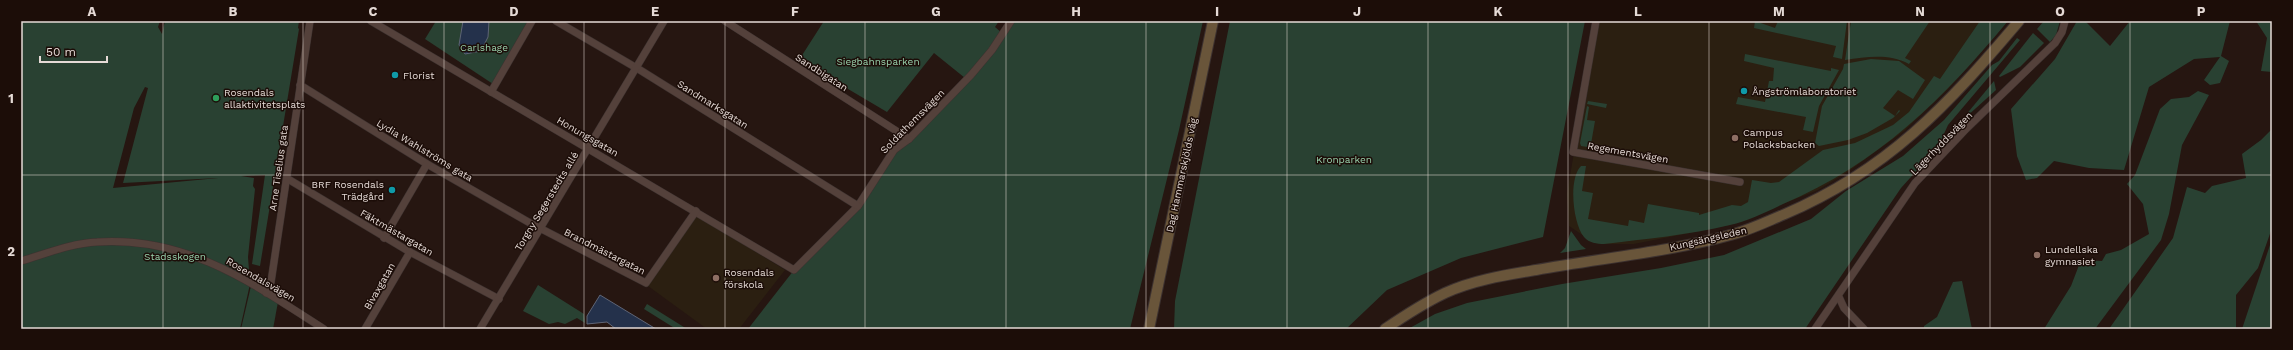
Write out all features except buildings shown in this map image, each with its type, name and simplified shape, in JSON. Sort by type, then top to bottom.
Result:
[{"type":"main road","name":"Dag Hammarskjölds väg","points":[[1149,329],[1213,21]]},
{"type":"main road","name":"Kungsängsleden","points":[[1385,329],[1446,293],[1477,282],[1573,263],[1671,247],[1734,234],[1822,198],[1853,180],[1908,139],[1952,97],[2019,21]]},
{"type":"street","name":"Arne Tiselius gata","points":[[266,293],[271,282],[288,179],[310,21]]},
{"type":"street","name":"Honungsgatan","points":[[371,21],[794,270]]},
{"type":"street","points":[[491,92],[532,21]]},
{"type":"street","name":"Sandmarksgatan","points":[[556,21],[636,68],[858,206]]},
{"type":"street","name":"Torgny Segerstedts allé","points":[[480,329],[664,21]]},
{"type":"street","name":"Sandbigatan","points":[[725,21],[909,139]]},
{"type":"street","name":"Soldathemsvägen","points":[[794,270],[858,206],[894,150],[909,139],[971,75],[992,50],[1011,21]]},
{"type":"street","name":"Regementsvägen","points":[[1596,21],[1573,152],[1740,182]]},
{"type":"street","name":"Lägerhyddsvägen","points":[[1815,329],[1839,297],[1875,240],[1915,183],[1960,135],[2055,43],[2062,32],[2065,21]]},
{"type":"street","name":"Lydia Wahlströms gata","points":[[300,85],[427,164],[541,229]]},
{"type":"street","points":[[384,238],[427,164]]},
{"type":"street","name":"Fäktmästargatan","points":[[288,179],[384,238],[499,299]]},
{"type":"street","name":"Brandmästargatan","points":[[541,229],[646,283],[696,211]]},
{"type":"street","name":"Rosendalsvägen","points":[[21,261],[96,242],[139,241],[189,254],[226,269],[324,329]]},
{"type":"street","name":"Bivaxgatan","points":[[365,329],[410,252]]},
{"type":"street","points":[[1839,297],[1844,308],[1864,329]]},
{"type":"shaded area","name":"Campus Polacksbacken","points":[[1596,21],[2008,21],[1948,89],[1904,131],[1849,171],[1818,190],[1730,225],[1634,244],[1604,244],[1584,236],[1569,226],[1567,194]]},
{"type":"shaded area","name":"Rosendals förskola","points":[[696,215],[785,270],[739,329],[707,329],[648,286]]},
{"type":"green space","name":"Stadsskogen","points":[[21,21],[160,21],[158,27],[162,34],[165,21],[299,21],[299,29],[260,266],[252,264],[265,175],[241,176],[254,178],[253,186],[255,189],[248,257],[250,284],[240,329],[21,329]],"holes":[[[145,87],[148,88],[123,183],[218,178],[113,188],[134,108]]]},
{"type":"green space","name":"Carlshage","points":[[436,21],[528,21],[493,84],[425,39]]},
{"type":"green space","name":"Siegbahnsparken","points":[[824,21],[999,21],[995,27],[1002,33],[965,78],[934,53],[887,112],[799,60]]},
{"type":"green space","points":[[1011,21],[1203,21],[1179,130],[1130,329],[748,329],[794,270],[858,206],[884,164],[952,96]]},
{"type":"green space","name":"Kronparken","points":[[1230,21],[1585,21],[1543,237],[1461,258],[1387,290],[1346,329],[1174,329],[1175,301]]},
{"type":"green space","points":[[1755,21],[1775,28],[1778,21],[1847,21],[1842,59],[1833,57],[1836,46],[1754,28]]},
{"type":"green space","points":[[1851,21],[1930,21],[1905,58],[1911,61],[1909,64],[1893,58],[1885,57],[1845,60]]},
{"type":"green space","points":[[1980,21],[2008,21],[1959,77],[1907,127],[1849,170],[1817,188],[1750,219],[1730,225],[1699,231],[1604,244],[1588,241],[1580,231],[1575,212],[1573,191],[1574,181],[1581,166],[1586,166],[1582,191],[1593,193],[1588,219],[1628,226],[1629,220],[1644,223],[1648,204],[1699,213],[1699,215],[1732,205],[1741,206],[1748,202],[1752,180],[1771,183],[1779,182],[1823,150],[1855,143],[1893,125],[1909,112],[1934,76],[1940,79]]},
{"type":"green space","points":[[2044,21],[2060,21],[2056,35],[2050,42],[2037,29]]},
{"type":"green space","points":[[2077,21],[2085,21],[2110,46],[2130,21],[2230,21],[2221,56],[2229,61],[2220,83],[2210,85],[2204,80],[2220,57],[2194,59],[2149,87],[2124,170],[2089,168],[2054,161],[2037,178],[2026,180],[2017,156],[2011,109],[2055,59]]},
{"type":"green space","points":[[2256,21],[2272,21],[2272,72],[2261,71],[2267,38]]},
{"type":"green space","points":[[2033,33],[2044,43],[2020,67],[2000,77],[1999,76]]},
{"type":"green space","points":[[2017,38],[2020,40],[1948,125],[1938,147],[1901,188],[1805,329],[1408,329],[1435,314],[1467,303],[1562,284],[1661,268],[1724,255],[1811,219],[1846,191],[1903,156],[1944,120],[1992,65],[1999,61]]},
{"type":"green space","points":[[1745,54],[1831,71],[1831,68],[1839,70],[1819,106],[1813,132],[1803,130],[1806,117],[1736,104],[1738,97],[1765,102],[1769,81],[1773,81],[1774,68],[1744,61]]},
{"type":"green space","points":[[1871,59],[1899,61],[1925,80],[1913,99],[1898,90],[1883,108],[1895,116],[1893,118],[1867,133],[1848,140],[1819,146],[1815,143],[1822,106],[1843,69],[1844,64]]},
{"type":"green space","points":[[1994,81],[1996,90],[1965,118],[1965,116]]},
{"type":"green space","points":[[2198,91],[2209,95],[2182,145],[2169,214],[2161,240],[2095,329],[2044,329],[2071,286],[2081,260],[2102,261],[2106,254],[2121,250],[2149,234],[2143,204],[2127,184],[2135,175],[2160,109],[2171,99],[2189,97]]},
{"type":"green space","points":[[1588,101],[1607,104],[1606,108],[1587,104]]},
{"type":"green space","points":[[1587,106],[1589,107],[1587,120],[1595,121],[1591,144],[1597,146],[1594,148],[1581,146],[1580,143]]},
{"type":"green space","points":[[2272,129],[2272,228],[2258,268],[2236,295],[2236,329],[2109,329],[2173,238],[2187,187],[2205,193],[2212,186],[2246,178],[2242,154],[2261,140]]},
{"type":"green space","points":[[1571,231],[1581,245],[1586,249],[1560,253],[1565,248]]},
{"type":"green space","points":[[2272,239],[2272,329],[2242,329]]},
{"type":"green space","points":[[1962,281],[1972,329],[1924,329],[1924,326],[1937,317],[1953,282]]},
{"type":"green space","points":[[538,285],[584,314],[585,323],[577,318],[565,324],[558,322],[549,324],[523,311]]},
{"type":"green space","points":[[251,286],[278,302],[273,329],[241,329]]},
{"type":"green space","points":[[647,304],[687,329],[676,329],[644,309]]},
{"type":"water","points":[[463,21],[489,21],[488,37],[481,51],[465,54],[459,45]]},
{"type":"water","points":[[600,295],[656,329],[616,329],[607,322],[587,324],[587,316]]},
{"type":"place","name":"Florist","points":[[395,75]]},
{"type":"place","name":"Ångströmlaboratoriet","points":[[1744,91]]},
{"type":"place","name":"Rosendals allaktivitetsplats","points":[[216,98]]},
{"type":"place","name":"Campus Polacksbacken","points":[[1735,138]]},
{"type":"place","name":"BRF Rosendals Trädgård","points":[[392,190]]},
{"type":"place","name":"Lundellska gymnasiet","points":[[2037,255]]},
{"type":"place","name":"Rosendals förskola","points":[[716,278]]}]
